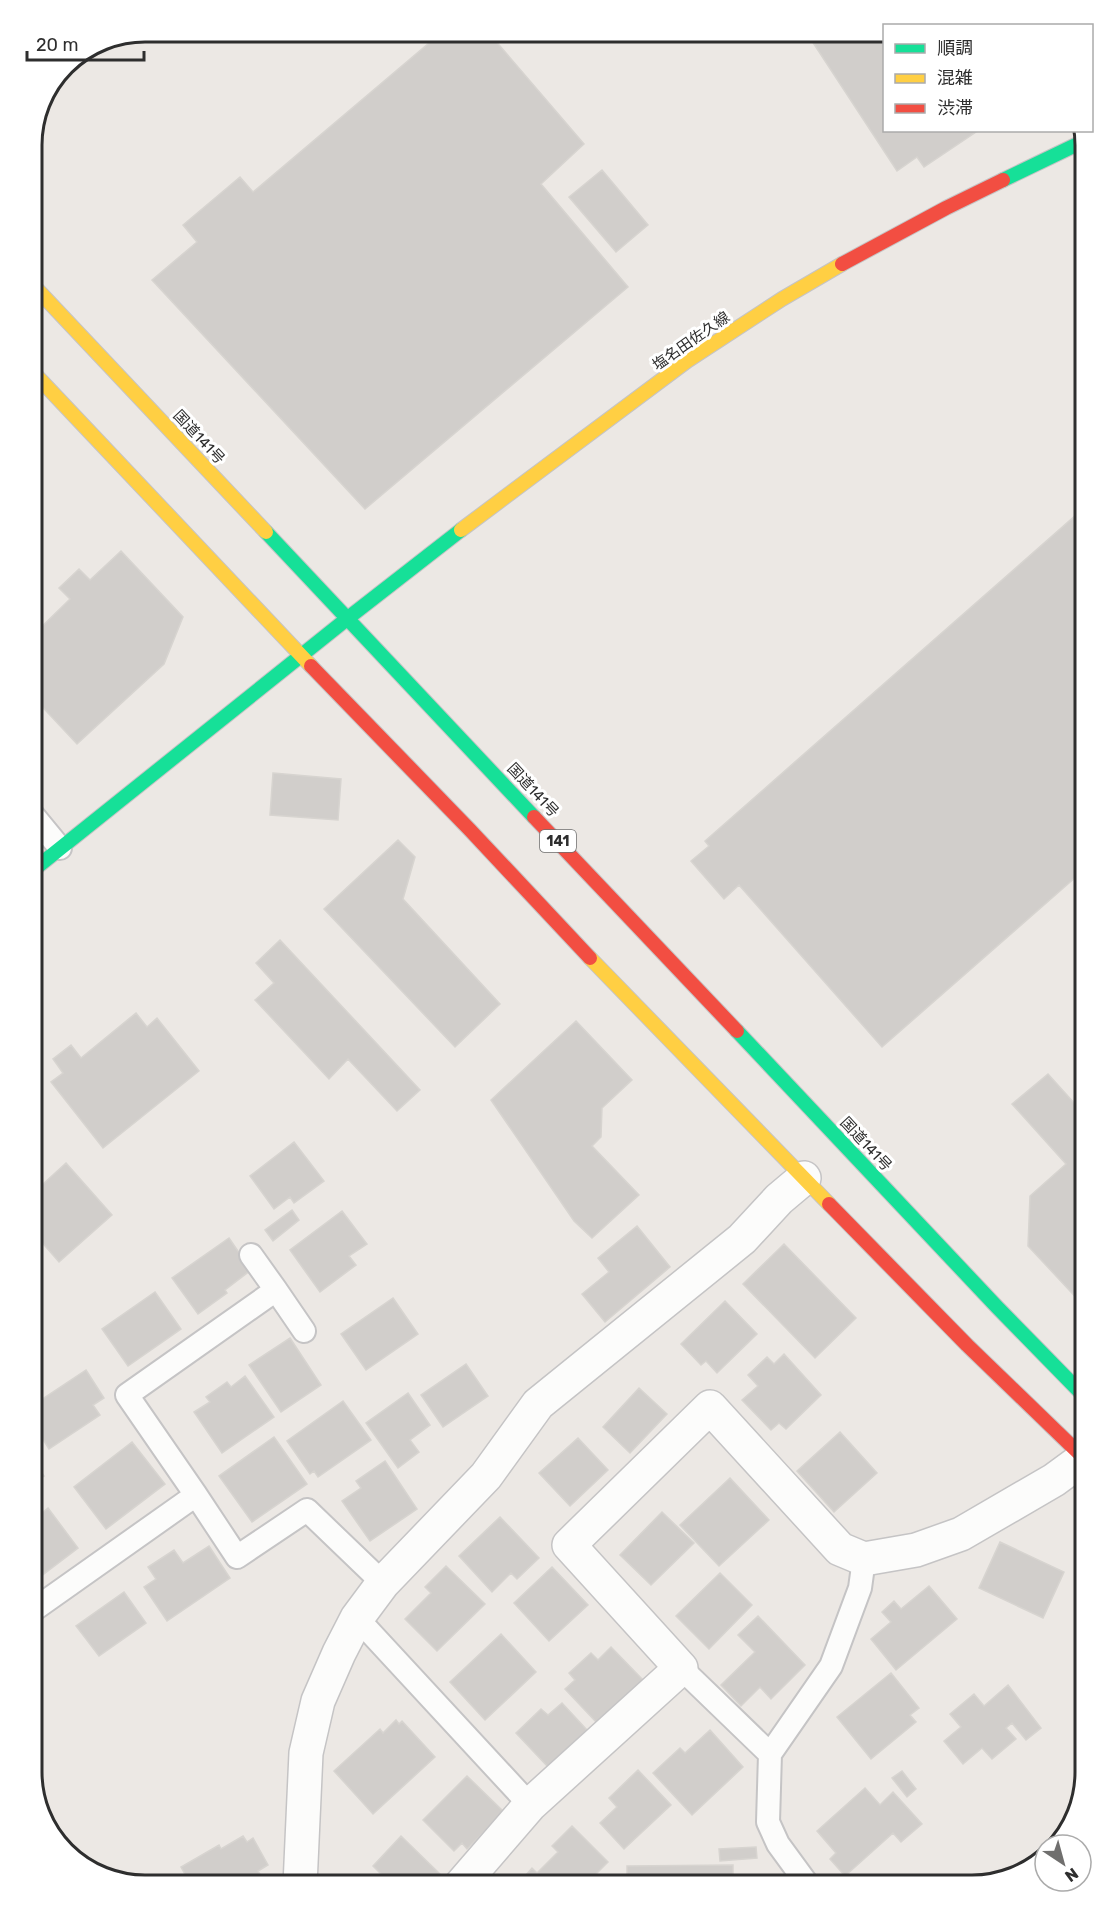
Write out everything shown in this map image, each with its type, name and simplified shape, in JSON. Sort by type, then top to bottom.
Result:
[{"type":"main road","name":"塩名田佐久線","points":[[42,863],[348,618],[483,513],[687,361],[829,271],[946,208],[1075,145]]},
{"type":"main road","name":"国道141号","points":[[42,295],[973,1281],[1075,1386]]},
{"type":"main road","points":[[42,382],[635,1006],[967,1345],[1075,1448]]},
{"type":"street","points":[[299,1875],[306,1753],[318,1701],[357,1618],[383,1583],[486,1476],[538,1404],[742,1239],[779,1199],[804,1178]]},
{"type":"street","points":[[470,1875],[530,1804],[681,1668],[569,1545],[710,1407],[840,1549],[864,1560],[916,1550],[961,1534],[1054,1480],[1075,1465]]},
{"type":"lane","points":[[42,826],[60,848]]},
{"type":"lane","points":[[251,1255],[304,1331]]},
{"type":"lane","points":[[276,1290],[127,1395],[237,1557],[307,1510],[383,1583]]},
{"type":"lane","points":[[42,1604],[196,1495]]},
{"type":"lane","points":[[800,1875],[778,1844],[768,1821],[770,1754],[831,1666],[860,1588],[864,1560]]},
{"type":"lane","points":[[357,1618],[530,1804]]},
{"type":"lane","points":[[681,1668],[770,1754]]},
{"type":"building","points":[[430,42],[497,42],[584,144],[541,184],[628,287],[365,509],[152,280],[197,242],[183,225],[240,177],[253,192]]},
{"type":"building","points":[[813,42],[883,42],[883,132],[976,132],[924,167],[917,157],[897,171]]},
{"type":"building","points":[[602,170],[648,225],[616,252],[569,197]]},
{"type":"building","points":[[1075,516],[1075,878],[882,1047],[739,885],[724,899],[691,861],[709,846],[705,841]]},
{"type":"building","points":[[121,551],[183,617],[164,664],[77,744],[42,707],[42,626],[70,599],[59,588],[79,569],[90,580]]},
{"type":"building","points":[[273,773],[341,779],[338,820],[270,815]]},
{"type":"building","points":[[398,840],[415,857],[403,899],[500,1004],[455,1047],[324,909]]},
{"type":"building","points":[[280,940],[420,1090],[397,1111],[348,1059],[329,1079],[255,1000],[274,983],[256,963]]},
{"type":"building","points":[[136,1013],[147,1027],[157,1018],[199,1071],[103,1148],[51,1082],[63,1073],[53,1059],[71,1045],[81,1058]]},
{"type":"building","points":[[576,1021],[632,1080],[602,1108],[601,1137],[592,1146],[639,1195],[592,1238],[574,1221],[491,1100]]},
{"type":"building","points":[[1048,1074],[1075,1104],[1075,1296],[1028,1246],[1030,1196],[1066,1164],[1012,1104]]},
{"type":"building","points":[[294,1142],[324,1181],[294,1203],[290,1197],[274,1209],[250,1176]]},
{"type":"building","points":[[66,1163],[112,1215],[59,1262],[42,1242],[42,1185]]},
{"type":"building","points":[[292,1210],[299,1220],[273,1241],[265,1230]]},
{"type":"building","points":[[342,1211],[367,1244],[349,1256],[356,1265],[320,1292],[290,1250]]},
{"type":"building","points":[[637,1226],[670,1267],[605,1322],[582,1294],[609,1272],[598,1258]]},
{"type":"building","points":[[229,1238],[251,1270],[225,1290],[227,1293],[198,1314],[172,1278]]},
{"type":"building","points":[[784,1244],[856,1318],[815,1358],[743,1284]]},
{"type":"building","points":[[155,1292],[181,1329],[128,1366],[102,1329]]},
{"type":"building","points":[[393,1298],[418,1334],[366,1370],[341,1334]]},
{"type":"building","points":[[725,1301],[757,1334],[717,1373],[706,1361],[701,1365],[681,1344]]},
{"type":"building","points":[[290,1338],[321,1385],[281,1412],[249,1365]]},
{"type":"building","points":[[784,1354],[821,1395],[786,1429],[779,1423],[771,1430],[742,1400],[758,1386],[748,1375],[767,1357],[774,1364]]},
{"type":"building","points":[[466,1364],[488,1396],[443,1427],[421,1395]]},
{"type":"building","points":[[86,1370],[104,1398],[93,1405],[100,1415],[49,1449],[42,1438],[42,1399]]},
{"type":"building","points":[[245,1376],[274,1417],[222,1453],[194,1412],[210,1402],[206,1397],[227,1382],[231,1387]]},
{"type":"building","points":[[639,1388],[667,1414],[630,1453],[603,1427]]},
{"type":"building","points":[[408,1393],[430,1425],[410,1440],[419,1452],[398,1468],[366,1423]]},
{"type":"building","points":[[343,1401],[371,1440],[318,1477],[314,1471],[310,1474],[287,1441]]},
{"type":"building","points":[[840,1432],[877,1473],[834,1512],[797,1471]]},
{"type":"building","points":[[274,1437],[307,1484],[252,1522],[219,1476]]},
{"type":"building","points":[[578,1438],[608,1470],[570,1506],[539,1473]]},
{"type":"building","points":[[132,1442],[165,1484],[106,1529],[74,1487]]},
{"type":"building","points":[[385,1461],[417,1509],[370,1541],[342,1501],[361,1488],[356,1481]]},
{"type":"building","points":[[730,1478],[769,1520],[719,1566],[680,1525]]},
{"type":"building","points":[[48,1508],[78,1548],[42,1575],[42,1513]]},
{"type":"building","points":[[662,1512],[694,1543],[651,1585],[620,1555]]},
{"type":"building","points":[[500,1517],[539,1558],[517,1579],[511,1573],[492,1592],[459,1556]]},
{"type":"building","points":[[1000,1542],[1064,1572],[1043,1618],[979,1588]]},
{"type":"building","points":[[209,1546],[230,1578],[167,1621],[144,1587],[156,1579],[148,1567],[174,1550],[183,1563]]},
{"type":"building","points":[[446,1566],[485,1604],[437,1651],[405,1619],[431,1593],[425,1587]]},
{"type":"building","points":[[552,1567],[588,1605],[549,1641],[514,1603]]},
{"type":"building","points":[[720,1573],[752,1605],[709,1649],[676,1616]]},
{"type":"building","points":[[929,1586],[957,1619],[896,1670],[871,1639],[891,1622],[882,1612],[894,1601],[901,1609]]},
{"type":"building","points":[[124,1592],[146,1623],[99,1656],[76,1626]]},
{"type":"building","points":[[758,1616],[805,1665],[771,1699],[760,1687],[741,1706],[721,1685],[755,1652],[738,1635]]},
{"type":"building","points":[[501,1634],[536,1672],[485,1720],[450,1682]]},
{"type":"building","points":[[611,1647],[643,1680],[597,1723],[565,1689],[575,1680],[569,1673],[591,1653],[598,1660]]},
{"type":"building","points":[[891,1673],[919,1708],[910,1715],[916,1722],[871,1759],[837,1717]]},
{"type":"building","points":[[1008,1685],[1041,1728],[1026,1740],[1012,1723],[1006,1728],[1016,1739],[992,1759],[982,1748],[963,1764],[944,1741],[961,1727],[950,1714],[974,1694],[984,1706]]},
{"type":"building","points":[[562,1703],[587,1730],[548,1767],[516,1733],[541,1709],[548,1715]]},
{"type":"building","points":[[396,1720],[399,1724],[402,1721],[435,1757],[373,1814],[334,1771],[380,1729],[383,1733]]},
{"type":"building","points":[[710,1730],[743,1767],[692,1815],[653,1773],[680,1748],[685,1753]]},
{"type":"building","points":[[638,1770],[671,1805],[624,1849],[600,1823],[617,1807],[609,1798]]},
{"type":"building","points":[[902,1771],[916,1789],[907,1797],[892,1778]]},
{"type":"building","points":[[467,1776],[504,1812],[467,1849],[462,1843],[454,1851],[423,1820]]},
{"type":"building","points":[[865,1788],[880,1805],[893,1792],[922,1824],[901,1842],[893,1833],[846,1875],[830,1859],[836,1853],[817,1831]]},
{"type":"building","points":[[572,1826],[608,1862],[595,1875],[526,1875],[532,1868],[537,1873],[558,1852],[552,1846]]},
{"type":"building","points":[[243,1836],[247,1842],[253,1838],[268,1865],[258,1871],[260,1875],[185,1875],[181,1867],[219,1845],[221,1849]]},
{"type":"building","points":[[401,1836],[441,1875],[380,1875],[373,1866]]},
{"type":"building","points":[[756,1847],[757,1858],[720,1861],[719,1849]]},
{"type":"building","points":[[733,1865],[733,1875],[627,1875],[627,1866]]},
{"type":"traffic: fast","points":[[1003,180],[1075,145]]},
{"type":"traffic: fast","points":[[42,863],[461,530]]},
{"type":"traffic: fast","points":[[266,532],[534,817]]},
{"type":"traffic: fast","points":[[737,1031],[1075,1387]]},
{"type":"traffic: slow","points":[[461,530],[687,361],[782,299],[842,264]]},
{"type":"traffic: slow","points":[[42,295],[266,532]]},
{"type":"traffic: slow","points":[[42,382],[311,666]]},
{"type":"traffic: slow","points":[[590,958],[829,1204]]},
{"type":"traffic: jam","points":[[842,264],[1003,180]]},
{"type":"traffic: jam","points":[[311,666],[590,958]]},
{"type":"traffic: jam","points":[[534,817],[737,1031]]},
{"type":"traffic: jam","points":[[829,1204],[967,1345],[1075,1449]]}]
